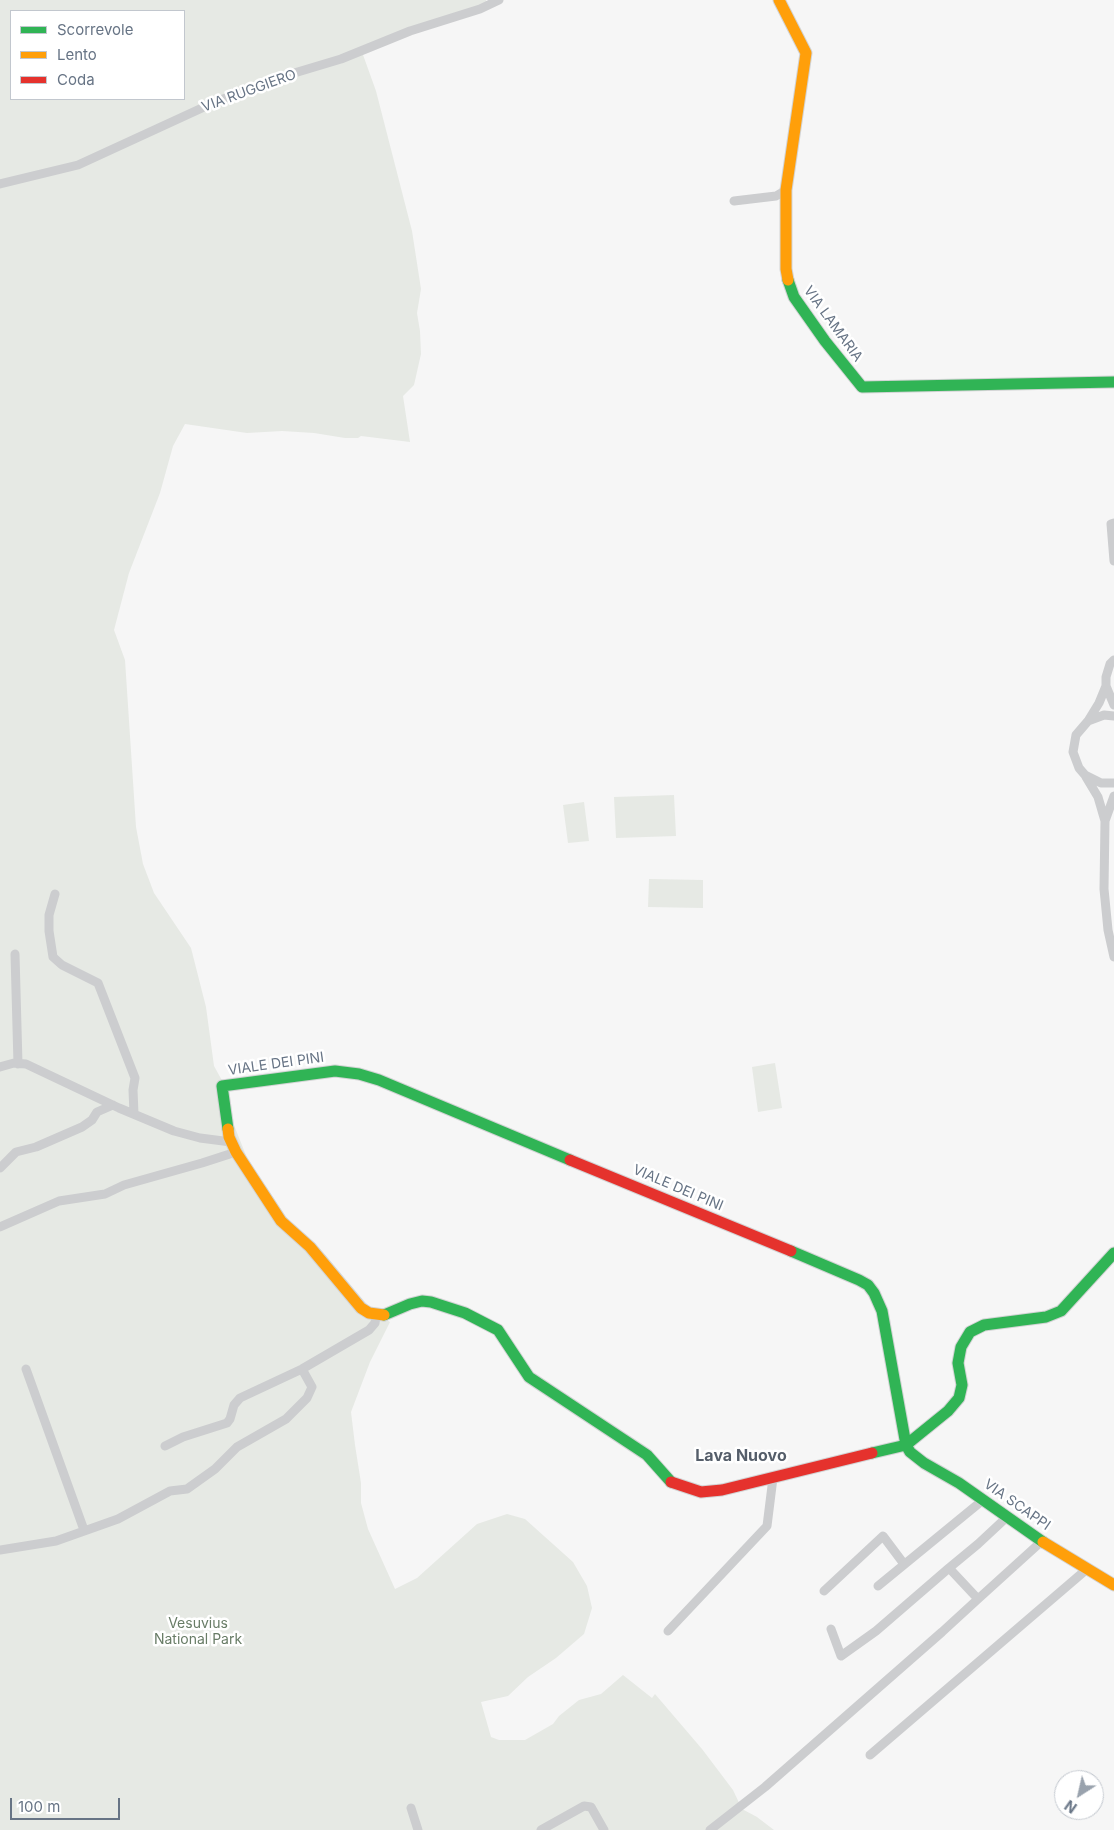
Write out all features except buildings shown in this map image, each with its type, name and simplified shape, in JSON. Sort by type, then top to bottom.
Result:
[{"type":"street","name":"VIA RUGGIERO","points":[[0,184],[78,166],[215,102],[341,58],[410,31],[463,15],[499,0]]},
{"type":"street","name":"VIA LAMARIA","points":[[779,0],[806,53],[786,190],[786,269],[790,290],[825,341],[862,388],[1114,382]]},
{"type":"street","points":[[734,200],[776,196],[786,190]]},
{"type":"street","points":[[1114,523],[1111,524],[1114,561]]},
{"type":"street","points":[[1106,821],[1093,786],[1079,768],[1073,752],[1076,734],[1088,721],[1099,703],[1106,686],[1108,670],[1114,660]]},
{"type":"street","points":[[1106,686],[1114,705]]},
{"type":"street","points":[[1088,721],[1104,715],[1114,716]]},
{"type":"street","points":[[1085,775],[1101,783],[1114,782]]},
{"type":"street","points":[[1114,796],[1106,821],[1105,907],[1114,957]]},
{"type":"street","points":[[55,894],[49,915],[49,931],[53,957],[62,965],[98,983],[135,1078],[133,1090],[134,1114]]},
{"type":"street","points":[[16,954],[16,1063]]},
{"type":"street","points":[[0,1058],[26,1064],[174,1131],[233,1147]]},
{"type":"street","points":[[0,1067],[16,1063]]},
{"type":"street","name":"VIALE DEI PINI","points":[[376,1316],[361,1308],[310,1247],[281,1221],[228,1137],[222,1086],[334,1072],[359,1074],[388,1083],[859,1280],[868,1285],[882,1310],[906,1445]]},
{"type":"street","points":[[0,1168],[16,1152],[36,1147],[82,1127],[92,1120],[97,1112],[113,1105]]},
{"type":"street","points":[[0,1227],[59,1201],[105,1194],[124,1185],[194,1166],[233,1147]]},
{"type":"street","points":[[165,1446],[183,1437],[227,1423],[236,1401],[240,1398],[302,1369],[369,1330],[375,1323],[376,1316],[384,1315],[422,1301],[444,1305],[498,1330],[530,1377],[647,1455],[671,1482],[701,1492],[722,1490],[906,1445],[948,1411],[959,1398],[962,1385],[958,1363],[961,1347],[970,1332],[984,1325],[1046,1317],[1061,1311],[1114,1253]]},
{"type":"street","points":[[26,1369],[84,1530]]},
{"type":"street","points":[[0,1550],[56,1541],[118,1519],[170,1491],[187,1489],[215,1469],[238,1447],[286,1419],[307,1398],[311,1391],[310,1384],[302,1369]]},
{"type":"street","name":"VIA SCAPPI","points":[[906,1445],[914,1456],[959,1483],[1042,1541],[1114,1585]]},
{"type":"street","points":[[668,1631],[763,1532],[769,1519],[773,1478]]},
{"type":"street","points":[[878,1586],[984,1500]]},
{"type":"street","points":[[831,1629],[841,1656],[876,1631],[978,1544],[1007,1516]]},
{"type":"street","points":[[824,1591],[882,1536],[904,1564]]},
{"type":"street","points":[[710,1830],[772,1781],[942,1632],[1042,1541]]},
{"type":"street","points":[[949,1568],[978,1599]]},
{"type":"street","points":[[870,1755],[1087,1568]]},
{"type":"street","points":[[541,1830],[584,1806],[592,1807],[604,1830]]},
{"type":"street","points":[[411,1808],[418,1830]]},
{"type":"green space","name":"Vesuvius National Park","points":[[0,0],[486,0],[487,8],[362,52],[376,91],[412,231],[421,289],[417,313],[421,354],[414,385],[403,396],[410,442],[361,436],[358,438],[345,438],[314,433],[282,431],[247,433],[185,424],[173,446],[160,493],[129,573],[114,630],[125,660],[136,827],[143,864],[154,893],[191,948],[206,1007],[214,1066],[229,1093],[234,1125],[247,1158],[289,1221],[323,1252],[371,1309],[390,1322],[370,1362],[351,1412],[361,1483],[361,1503],[368,1529],[395,1589],[417,1578],[477,1524],[507,1514],[525,1519],[573,1562],[587,1586],[592,1608],[584,1634],[556,1658],[528,1677],[508,1696],[481,1702],[491,1737],[499,1740],[525,1740],[553,1724],[559,1716],[579,1700],[601,1694],[623,1675],[652,1698],[655,1694],[702,1749],[733,1790],[742,1809],[757,1817],[774,1830],[0,1830]]},
{"type":"green space","points":[[674,795],[676,836],[616,838],[614,797]]},
{"type":"green space","points":[[584,802],[589,841],[568,843],[563,805]]},
{"type":"green space","points":[[649,879],[703,880],[703,908],[648,907]]},
{"type":"green space","points":[[775,1063],[782,1108],[758,1112],[752,1067]]},
{"type":"traffic: fast","points":[[788,280],[794,297],[825,341],[862,387],[1114,382]]},
{"type":"traffic: fast","points":[[228,1129],[222,1086],[335,1071],[359,1074],[379,1080],[570,1160]]},
{"type":"traffic: fast","points":[[791,1251],[859,1280],[868,1285],[874,1293],[882,1311],[906,1445],[910,1452],[924,1463],[959,1483],[1043,1542]]},
{"type":"traffic: fast","points":[[872,1453],[906,1445],[948,1411],[959,1398],[962,1385],[958,1363],[961,1347],[970,1332],[984,1325],[1046,1317],[1061,1311],[1114,1253]]},
{"type":"traffic: fast","points":[[384,1315],[410,1304],[422,1301],[431,1302],[465,1313],[498,1330],[529,1377],[647,1455],[671,1482]]},
{"type":"traffic: slow","points":[[779,0],[806,53],[786,190],[786,269],[788,280]]},
{"type":"traffic: slow","points":[[228,1129],[229,1137],[236,1152],[281,1221],[310,1247],[361,1308],[369,1313],[384,1315]]},
{"type":"traffic: slow","points":[[1043,1542],[1114,1585]]},
{"type":"traffic: jam","points":[[570,1160],[791,1251]]},
{"type":"traffic: jam","points":[[671,1482],[701,1492],[722,1490],[872,1453]]},
{"type":"district","name":"Lava Nuovo","points":[[741,1456]]}]
